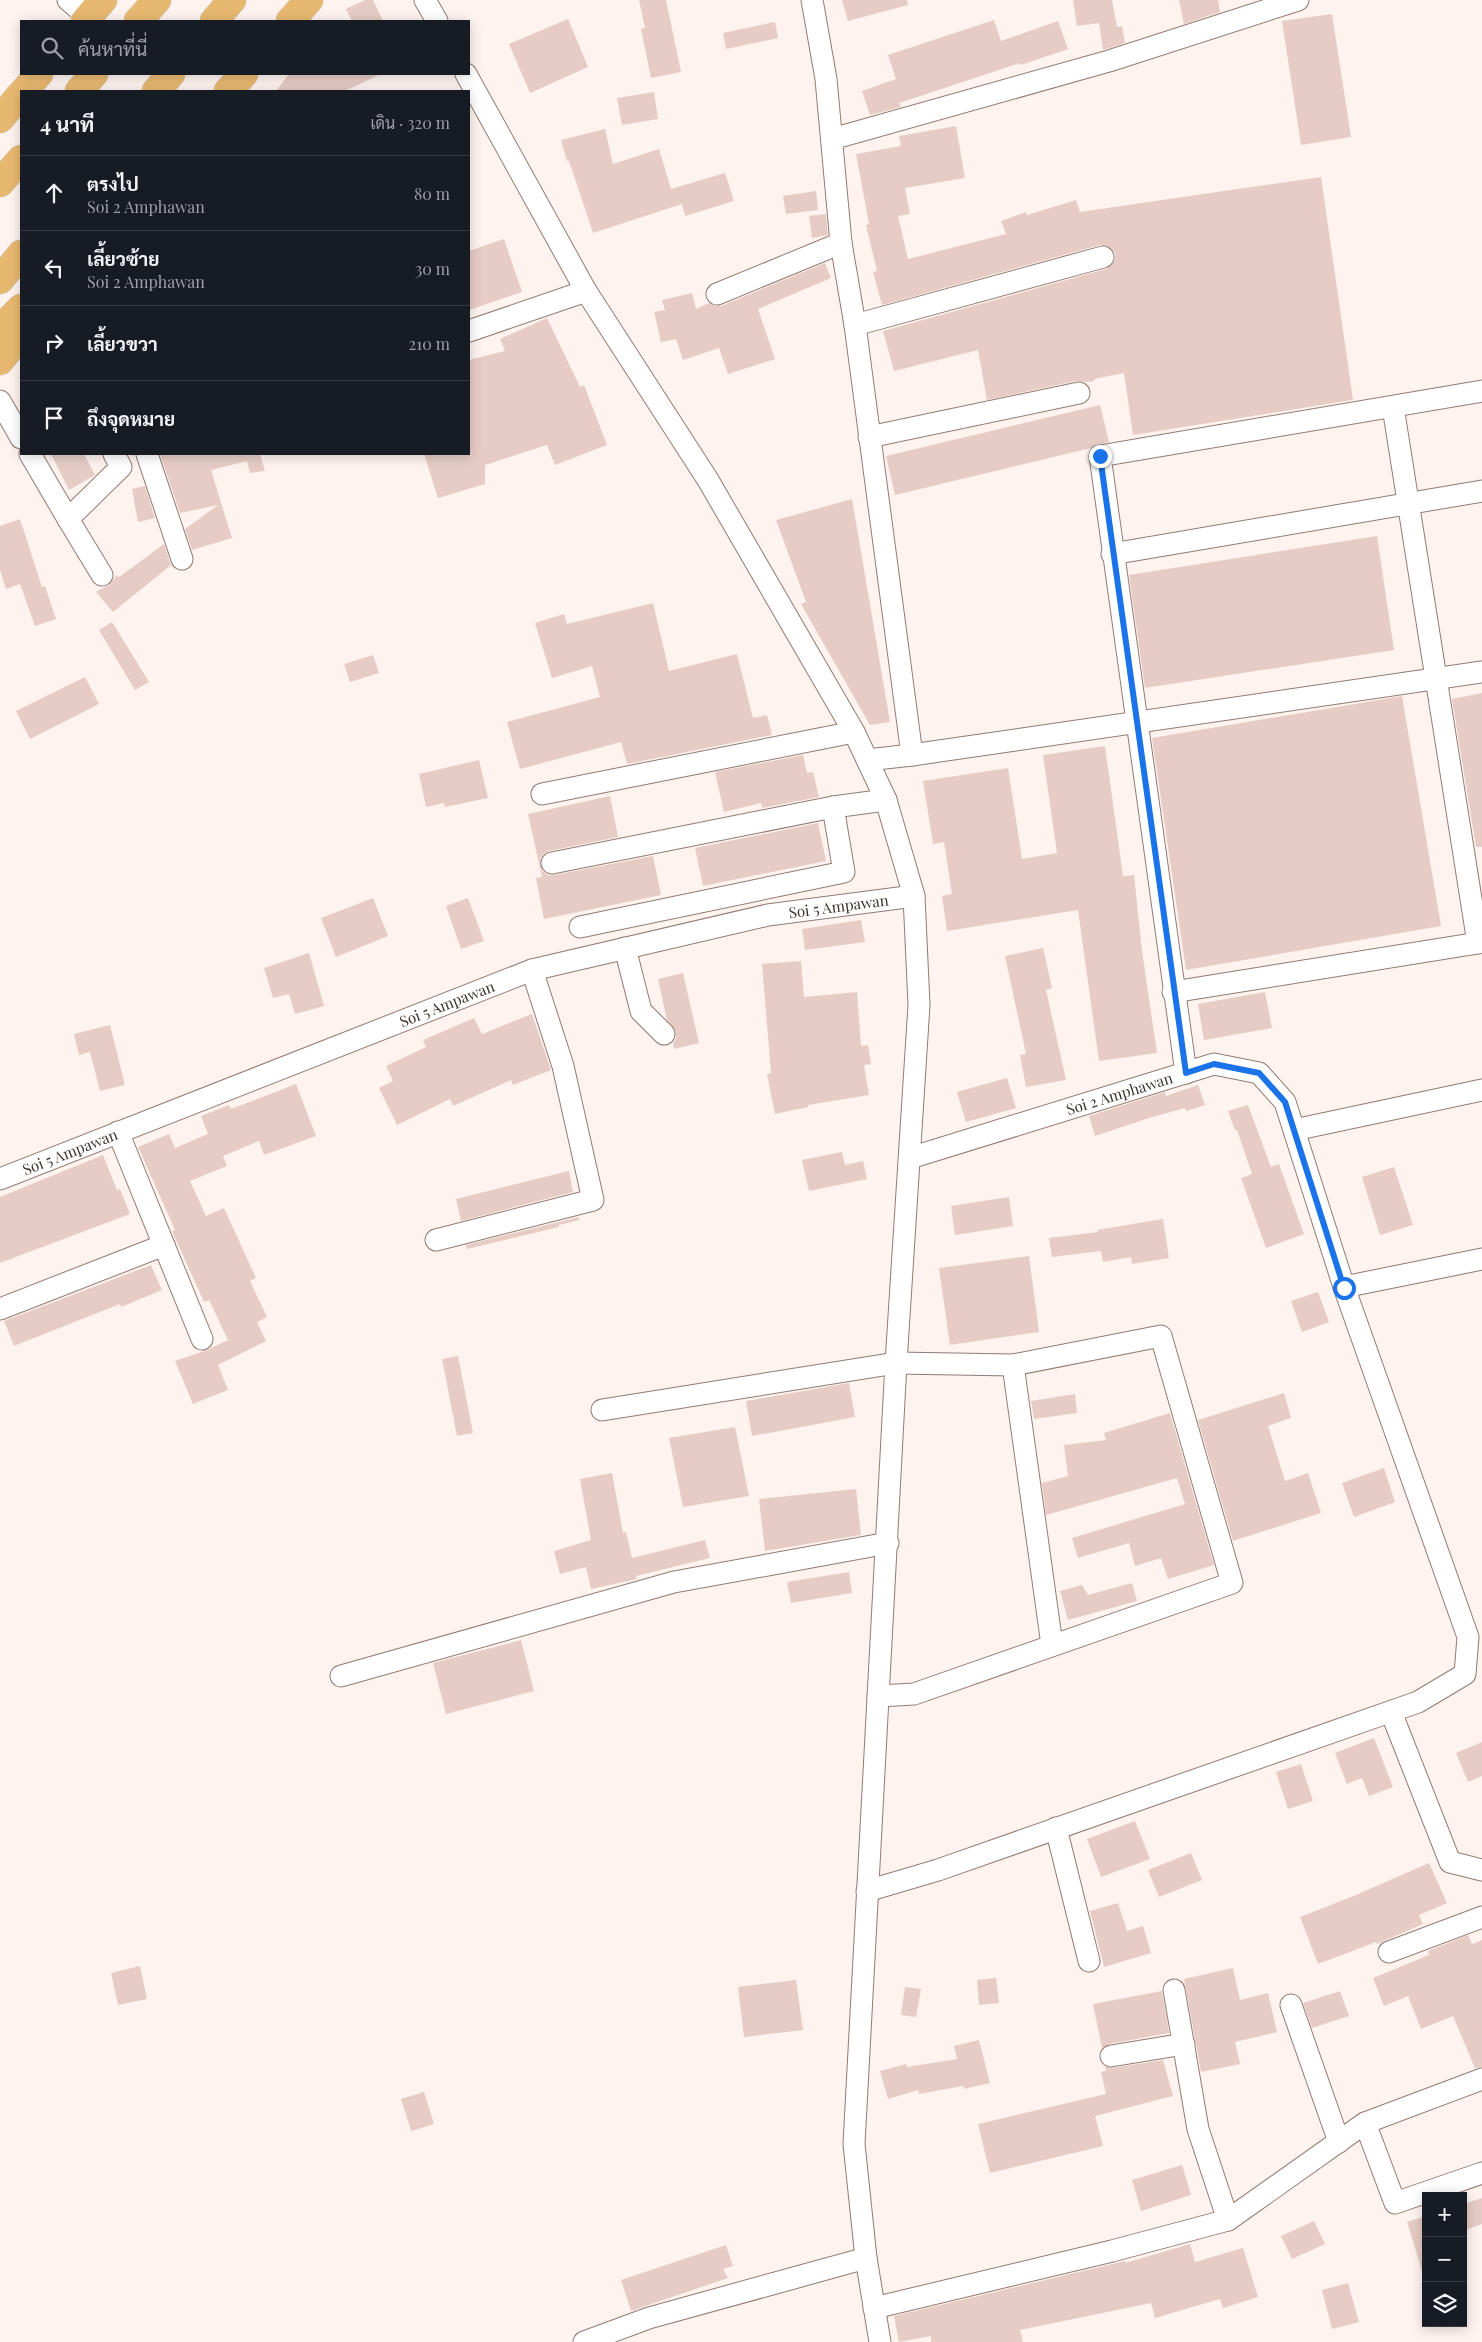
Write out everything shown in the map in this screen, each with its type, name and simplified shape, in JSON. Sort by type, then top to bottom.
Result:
[{"type":"main road","points":[[139,20],[156,0]]},
{"type":"main road","points":[[215,20],[232,0]]},
{"type":"main road","points":[[291,20],[308,0]]},
{"type":"main road","points":[[25,90],[38,75]]},
{"type":"main road","points":[[80,90],[93,75]]},
{"type":"main road","points":[[157,90],[170,75]]},
{"type":"main road","points":[[229,90],[243,75]]},
{"type":"main road","points":[[0,119],[20,95]]},
{"type":"main road","points":[[0,184],[20,159]]},
{"type":"main road","points":[[0,280],[20,255]]},
{"type":"main road","points":[[0,329],[20,309]]},
{"type":"main road","points":[[0,360],[20,336]]},
{"type":"street","points":[[68,0],[92,13]]},
{"type":"street","points":[[425,0],[436,20]]},
{"type":"street","points":[[812,0],[826,79],[841,244],[870,437],[912,755]]},
{"type":"street","points":[[832,139],[1109,61],[1298,0]]},
{"type":"street","points":[[467,75],[586,291],[708,480],[854,732],[886,800],[914,896],[919,1005],[896,1363],[888,1543],[854,2144],[866,2258],[880,2342]]},
{"type":"street","points":[[717,294],[841,244]]},
{"type":"street","points":[[854,325],[1103,257]]},
{"type":"street","points":[[470,331],[586,291]]},
{"type":"street","points":[[1186,1073],[1173,992],[1100,456],[1482,391]]},
{"type":"street","points":[[870,437],[1079,393]]},
{"type":"street","points":[[0,401],[20,436]]},
{"type":"street","points":[[1173,992],[1480,942],[1393,407]]},
{"type":"street","points":[[31,455],[102,575]]},
{"type":"street","points":[[68,519],[122,467],[115,455]]},
{"type":"street","points":[[147,455],[182,559]]},
{"type":"street","points":[[1112,554],[1482,492]]},
{"type":"street","points":[[867,760],[1482,672]]},
{"type":"street","points":[[542,794],[854,732]]},
{"type":"street","points":[[552,863],[833,807],[886,800]]},
{"type":"street","points":[[580,927],[844,872],[833,807]]},
{"type":"street","name":"Soi 5 Ampawan","points":[[0,1179],[532,970],[768,915],[914,896]]},
{"type":"street","points":[[625,948],[641,1011],[664,1034]]},
{"type":"street","points":[[436,1240],[592,1200],[563,1066],[532,970]]},
{"type":"street","name":"Soi 2 Amphawan","points":[[910,1158],[1214,1064],[1259,1073],[1285,1102],[1344,1288],[1468,1637],[1465,1674],[1418,1702],[1391,1712]]},
{"type":"street","points":[[1294,1130],[1482,1090]]},
{"type":"street","points":[[118,1132],[202,1339]]},
{"type":"street","points":[[0,1310],[164,1245]]},
{"type":"street","points":[[1344,1288],[1482,1259]]},
{"type":"street","points":[[602,1410],[896,1363],[1013,1365],[1161,1336],[1232,1583],[914,1694],[878,1696]]},
{"type":"street","points":[[1013,1365],[1052,1645]]},
{"type":"street","points":[[341,1676],[674,1582],[888,1543]]},
{"type":"street","points":[[867,1891],[938,1870],[1391,1712],[1450,1862],[1482,1870]]},
{"type":"street","points":[[1056,1828],[1089,1961]]},
{"type":"street","points":[[1389,1952],[1482,1917]]},
{"type":"street","points":[[1174,1990],[1198,2129],[1228,2220]]},
{"type":"street","points":[[1291,2005],[1338,2142]]},
{"type":"street","points":[[1111,2056],[1184,2044]]},
{"type":"street","points":[[874,2308],[1112,2251],[1228,2220],[1366,2123],[1482,2080]]},
{"type":"street","points":[[1366,2123],[1395,2203],[1482,2173]]},
{"type":"street","points":[[584,2342],[649,2318],[866,2258]]},
{"type":"building","points":[[365,0],[373,0],[383,20],[352,20],[346,9]]},
{"type":"building","points":[[639,0],[666,0],[681,72],[651,78],[641,29],[645,28]]},
{"type":"building","points":[[842,0],[907,0],[908,5],[848,21]]},
{"type":"building","points":[[1073,0],[1112,0],[1117,27],[1122,26],[1125,43],[1103,50],[1099,23],[1077,26]]},
{"type":"building","points":[[1179,0],[1218,0],[1220,12],[1184,24]]},
{"type":"building","points":[[1332,14],[1351,137],[1301,145],[1282,21]]},
{"type":"building","points":[[568,19],[588,67],[530,93],[509,44]]},
{"type":"building","points":[[994,20],[1001,41],[1058,21],[1068,49],[899,103],[901,107],[870,115],[862,91],[896,79],[888,55]]},
{"type":"building","points":[[775,22],[778,38],[726,49],[723,33]]},
{"type":"building","points":[[288,75],[379,75],[347,90],[277,90]]},
{"type":"building","points":[[654,92],[658,119],[622,125],[617,98]]},
{"type":"building","points":[[956,126],[965,178],[905,188],[910,214],[898,216],[908,259],[1006,234],[1001,221],[1026,212],[1027,215],[1076,200],[1080,212],[1321,177],[1353,400],[1133,435],[1124,373],[1094,379],[1094,381],[1076,381],[987,400],[978,350],[894,371],[883,331],[1106,269],[1115,260],[1115,253],[1111,248],[1100,245],[882,305],[873,272],[877,271],[866,225],[869,224],[856,154],[901,146],[899,136]]},
{"type":"building","points":[[605,129],[613,164],[659,149],[671,189],[725,173],[734,201],[685,216],[682,204],[593,233],[561,140]]},
{"type":"building","points":[[816,191],[818,210],[786,214],[783,196]]},
{"type":"building","points":[[826,214],[828,235],[812,238],[809,216]]},
{"type":"building","points":[[504,239],[522,292],[470,310],[470,251]]},
{"type":"building","points":[[825,263],[831,278],[758,309],[775,359],[728,374],[719,348],[683,360],[676,339],[661,342],[654,312],[665,310],[662,300],[692,293],[696,309],[709,303],[721,306]]},
{"type":"building","points":[[547,318],[580,387],[584,385],[607,445],[555,465],[547,445],[485,465],[485,484],[438,498],[424,455],[470,455],[470,360],[505,351],[500,339]]},
{"type":"building","points":[[1100,405],[1109,442],[895,495],[886,456]]},
{"type":"building","points":[[52,455],[85,455],[95,475],[69,490]]},
{"type":"building","points":[[160,455],[260,455],[265,471],[250,473],[247,461],[211,470],[232,538],[192,550],[185,529],[218,505],[180,513]]},
{"type":"building","points":[[145,486],[155,518],[138,522],[132,489]]},
{"type":"building","points":[[852,499],[890,722],[870,725],[801,604],[806,602],[776,520]]},
{"type":"building","points":[[20,519],[42,587],[45,586],[56,619],[35,626],[20,584],[6,589],[0,570],[0,526]]},
{"type":"building","points":[[1377,536],[1394,650],[1145,688],[1129,575]]},
{"type":"building","points":[[164,544],[171,565],[113,612],[96,592],[109,585],[117,575],[119,577]]},
{"type":"building","points":[[653,603],[669,671],[737,654],[753,718],[767,715],[772,735],[627,764],[621,742],[520,769],[507,722],[600,697],[592,666],[552,678],[535,623],[564,614],[567,624]]},
{"type":"building","points":[[112,622],[149,682],[135,690],[99,630]]},
{"type":"building","points":[[373,655],[379,673],[350,682],[344,664]]},
{"type":"building","points":[[85,677],[99,704],[30,739],[16,711]]},
{"type":"building","points":[[1482,693],[1482,847],[1476,847],[1452,699]]},
{"type":"building","points":[[1402,696],[1441,926],[1186,970],[1152,738]]},
{"type":"building","points":[[1105,746],[1123,876],[1134,875],[1142,951],[1157,1053],[1099,1061],[1078,910],[947,931],[942,896],[952,894],[944,842],[933,844],[923,781],[1008,768],[1022,859],[1057,853],[1043,755]]},
{"type":"building","points":[[803,755],[807,773],[813,772],[819,797],[762,808],[761,803],[724,812],[715,772]]},
{"type":"building","points":[[479,760],[488,798],[445,807],[444,803],[426,807],[419,774]]},
{"type":"building","points":[[610,796],[618,837],[549,851],[543,854],[540,859],[542,871],[548,875],[554,875],[653,856],[661,895],[544,919],[536,878],[542,877],[528,814]]},
{"type":"building","points":[[818,823],[826,861],[703,886],[695,848]]},
{"type":"building","points":[[373,898],[388,936],[336,957],[321,918]]},
{"type":"building","points":[[468,898],[484,941],[461,949],[446,906]]},
{"type":"building","points":[[861,920],[865,942],[805,950],[802,929]]},
{"type":"building","points":[[1043,948],[1052,988],[1046,990],[1066,1080],[1026,1087],[1020,1055],[1026,1054],[1005,956]]},
{"type":"building","points":[[309,953],[324,1006],[295,1014],[289,994],[273,998],[264,968]]},
{"type":"building","points":[[801,961],[804,997],[857,992],[861,1046],[868,1045],[871,1064],[864,1065],[869,1095],[808,1105],[808,1107],[775,1114],[767,1074],[771,1073],[762,964]]},
{"type":"building","points":[[683,973],[699,1043],[674,1049],[673,1043],[676,1038],[676,1031],[667,1020],[658,979]]},
{"type":"building","points":[[1265,992],[1272,1028],[1204,1040],[1198,1004]]},
{"type":"building","points":[[532,1014],[551,1070],[513,1085],[511,1080],[453,1106],[450,1099],[397,1125],[379,1088],[393,1081],[386,1066],[426,1047],[423,1040],[474,1018],[482,1034]]},
{"type":"building","points":[[110,1025],[125,1085],[100,1091],[90,1052],[79,1055],[74,1034]]},
{"type":"building","points":[[1007,1078],[1016,1108],[966,1122],[957,1092]]},
{"type":"building","points":[[296,1084],[316,1136],[264,1155],[259,1141],[223,1156],[227,1166],[190,1181],[206,1216],[224,1208],[256,1278],[250,1281],[267,1317],[257,1322],[266,1341],[218,1365],[228,1390],[193,1404],[175,1361],[207,1350],[228,1340],[209,1300],[204,1302],[172,1231],[175,1230],[138,1147],[169,1134],[175,1148],[208,1134],[201,1116],[229,1105],[231,1109]]},
{"type":"building","points":[[1198,1085],[1205,1105],[1186,1111],[1185,1108],[1152,1117],[1095,1136],[1089,1116],[1165,1092],[1166,1096]]},
{"type":"building","points":[[1248,1105],[1271,1167],[1279,1164],[1304,1234],[1266,1248],[1241,1178],[1252,1174],[1237,1130],[1235,1130],[1228,1111]]},
{"type":"building","points":[[842,1152],[845,1165],[863,1161],[867,1179],[809,1191],[802,1160]]},
{"type":"building","points":[[103,1155],[117,1190],[120,1189],[130,1214],[0,1263],[0,1197]]},
{"type":"building","points":[[1394,1167],[1413,1225],[1380,1235],[1362,1177]]},
{"type":"building","points":[[569,1171],[573,1192],[461,1221],[456,1199]]},
{"type":"building","points":[[1009,1197],[1013,1226],[955,1235],[951,1206]]},
{"type":"building","points":[[579,1217],[579,1220],[559,1225],[559,1227],[467,1249],[466,1245]]},
{"type":"building","points":[[1163,1219],[1169,1258],[1132,1264],[1131,1257],[1103,1262],[1101,1251],[1052,1257],[1049,1238],[1098,1232],[1097,1230]]},
{"type":"building","points":[[1029,1256],[1039,1332],[950,1345],[939,1268]]},
{"type":"building","points":[[151,1265],[162,1290],[121,1307],[120,1304],[14,1346],[4,1321]]},
{"type":"building","points":[[1318,1292],[1329,1322],[1302,1332],[1291,1301]]},
{"type":"building","points":[[458,1356],[473,1433],[457,1436],[442,1359]]},
{"type":"building","points":[[849,1383],[855,1417],[752,1436],[746,1401]]},
{"type":"building","points":[[1284,1393],[1291,1418],[1268,1426],[1285,1481],[1308,1473],[1321,1513],[1233,1541],[1198,1420]]},
{"type":"building","points":[[1075,1394],[1077,1413],[1034,1419],[1031,1401]]},
{"type":"building","points":[[1170,1413],[1214,1565],[1168,1579],[1161,1558],[1135,1566],[1129,1543],[1078,1558],[1072,1538],[1185,1504],[1177,1478],[1046,1515],[1042,1483],[1068,1476],[1064,1445],[1106,1440],[1104,1433]]},
{"type":"building","points":[[735,1427],[749,1496],[683,1507],[669,1438]]},
{"type":"building","points":[[1384,1468],[1395,1502],[1354,1517],[1342,1483]]},
{"type":"building","points":[[612,1473],[623,1533],[626,1532],[632,1558],[705,1540],[710,1558],[636,1576],[637,1579],[591,1589],[586,1567],[560,1574],[554,1551],[591,1540],[580,1479]]},
{"type":"building","points":[[856,1489],[861,1535],[765,1551],[759,1499]]},
{"type":"building","points":[[849,1572],[852,1593],[791,1603],[787,1582]]},
{"type":"building","points":[[1132,1583],[1137,1601],[1068,1620],[1060,1591],[1082,1585],[1088,1595]]},
{"type":"building","points":[[521,1640],[534,1691],[446,1714],[433,1663]]},
{"type":"building","points":[[1374,1738],[1393,1787],[1369,1796],[1362,1778],[1347,1784],[1335,1753]]},
{"type":"building","points":[[1482,1742],[1482,1776],[1468,1782],[1456,1753]]},
{"type":"building","points":[[1301,1764],[1313,1801],[1288,1809],[1276,1772]]},
{"type":"building","points":[[1135,1821],[1150,1859],[1101,1877],[1087,1839]]},
{"type":"building","points":[[1191,1853],[1202,1880],[1159,1897],[1148,1870]]},
{"type":"building","points":[[1429,1863],[1447,1903],[1419,1915],[1423,1924],[1377,1944],[1376,1942],[1318,1964],[1300,1917]]},
{"type":"building","points":[[1118,1903],[1127,1931],[1143,1926],[1151,1953],[1104,1967],[1090,1911]]},
{"type":"building","points":[[1468,1935],[1472,1944],[1482,1940],[1482,2067],[1475,2068],[1453,2016],[1421,2029],[1408,1996],[1384,2006],[1373,1978],[1429,1955],[1428,1951]]},
{"type":"building","points":[[140,1966],[147,1999],[118,2005],[111,1973]]},
{"type":"building","points":[[1233,1968],[1240,2000],[1268,1993],[1277,2032],[1235,2042],[1240,2064],[1201,2072],[1184,1979]]},
{"type":"building","points":[[996,1978],[999,2003],[979,2005],[977,1980]]},
{"type":"building","points":[[796,1980],[803,2030],[744,2037],[738,1987]]},
{"type":"building","points":[[905,1987],[921,1989],[916,2017],[901,2015]]},
{"type":"building","points":[[1162,1991],[1169,2033],[1109,2044],[1102,2048],[1093,2004]]},
{"type":"building","points":[[1340,1991],[1349,2016],[1312,2028],[1303,2003]]},
{"type":"building","points":[[979,2040],[990,2083],[964,2089],[963,2086],[919,2094],[918,2090],[888,2099],[880,2071],[906,2064],[907,2067],[957,2059],[954,2046]]},
{"type":"building","points":[[1163,2060],[1173,2096],[1095,2116],[1103,2146],[990,2173],[978,2124],[1106,2094],[1101,2072],[1106,2071],[1105,2067],[1113,2068]]},
{"type":"building","points":[[424,2092],[434,2124],[411,2131],[401,2099]]},
{"type":"building","points":[[1182,2165],[1191,2195],[1141,2211],[1132,2180]]},
{"type":"building","points":[[1482,2198],[1482,2224],[1467,2230],[1467,2203]]},
{"type":"building","points":[[1422,2217],[1422,2271],[1407,2222]]},
{"type":"building","points":[[1314,2221],[1325,2244],[1292,2259],[1281,2236]]},
{"type":"building","points":[[1190,2244],[1195,2262],[1243,2248],[1258,2297],[1223,2308],[1220,2299],[1155,2318],[1151,2303],[1020,2330],[1023,2342],[931,2342],[931,2336],[899,2342],[894,2316],[1125,2261],[1125,2263]]},
{"type":"building","points":[[726,2245],[733,2266],[723,2269],[728,2278],[631,2311],[621,2280]]},
{"type":"building","points":[[1348,2283],[1359,2322],[1332,2329],[1322,2290]]},
{"type":"route","points":[[1100,456],[1173,992],[1186,1073],[1214,1064],[1259,1073],[1285,1102],[1344,1288]]}]
